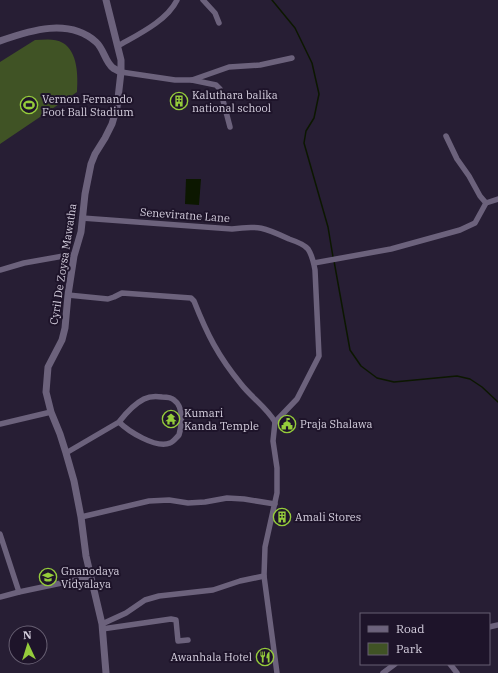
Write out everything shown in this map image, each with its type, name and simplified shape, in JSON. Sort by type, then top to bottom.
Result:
[{"type":"street","name":"Cyril De Zoysa Mawatha","points":[[106,0],[121,60],[117,107],[112,124],[91,164],[81,232],[74,256],[65,328],[62,340],[48,367],[46,392],[51,412],[60,434],[74,481],[90,577],[102,627],[106,673]]},
{"type":"street","points":[[118,46],[144,32],[160,20],[175,5],[177,0]]},
{"type":"street","points":[[203,0],[215,13],[220,23]]},
{"type":"street","points":[[0,40],[24,32],[49,28],[59,28],[83,33],[98,43],[112,67],[121,72],[175,80],[192,80],[216,86],[220,90],[230,126]]},
{"type":"street","points":[[192,80],[230,66],[260,65],[292,58]]},
{"type":"street","points":[[446,136],[457,159],[470,176],[480,196],[486,203]]},
{"type":"street","points":[[314,264],[418,242],[460,230],[475,223],[486,203],[498,199]]},
{"type":"street","name":"Seneviratne Lane","points":[[82,218],[232,229],[252,226],[264,228],[308,249],[314,264],[319,356],[297,399],[275,422]]},
{"type":"street","points":[[0,270],[24,263],[74,256]]},
{"type":"street","points":[[68,295],[108,298],[122,293],[191,298],[194,301],[206,331],[224,363],[255,400],[270,413],[275,422],[273,441],[277,468],[277,493],[265,547],[264,576],[277,673]]},
{"type":"street","points":[[66,453],[119,422],[132,407],[144,399],[153,396],[168,397],[174,400],[179,407],[181,416],[179,435],[171,443],[164,445],[148,440],[127,429],[119,422]]},
{"type":"street","points":[[0,424],[51,412]]},
{"type":"street","points":[[81,517],[149,501],[169,500],[193,503],[227,498],[275,504]]},
{"type":"street","points":[[0,534],[19,592]]},
{"type":"street","points":[[102,627],[145,600],[159,596],[214,590],[240,581],[264,576]]},
{"type":"street","points":[[0,597],[90,577]]},
{"type":"street","points":[[102,627],[171,619],[176,620],[178,640],[188,640]]},
{"type":"street","points":[[383,673],[394,665]]},
{"type":"green space","name":"Vernon Fernando Foot Ball Stadium","points":[[35,40],[57,40],[68,47],[72,52],[76,65],[77,92],[0,144],[0,62]]},
{"type":"shaded area","points":[[186,179],[201,179],[199,205],[185,204]]},
{"type":"waterway","points":[[272,0],[295,28],[312,63],[319,94],[314,118],[306,131],[304,143],[328,227],[333,257]]},
{"type":"waterway","points":[[334,261],[350,350],[361,366],[377,378],[394,382],[457,376],[470,379],[482,387],[498,402]]},
{"type":"place","name":"Kaluthara balika national school","points":[[179,101]]},
{"type":"place","name":"Vernon Fernando Foot Ball Stadium","points":[[29,105]]},
{"type":"place","name":"Kumari Kanda Temple","points":[[171,419]]},
{"type":"place","name":"Praja Shalawa","points":[[287,424]]},
{"type":"place","name":"Amali Stores","points":[[282,517]]},
{"type":"place","name":"Gnanodaya Vidyalaya","points":[[48,577]]},
{"type":"place","name":"Awanhala Hotel","points":[[265,657]]}]
